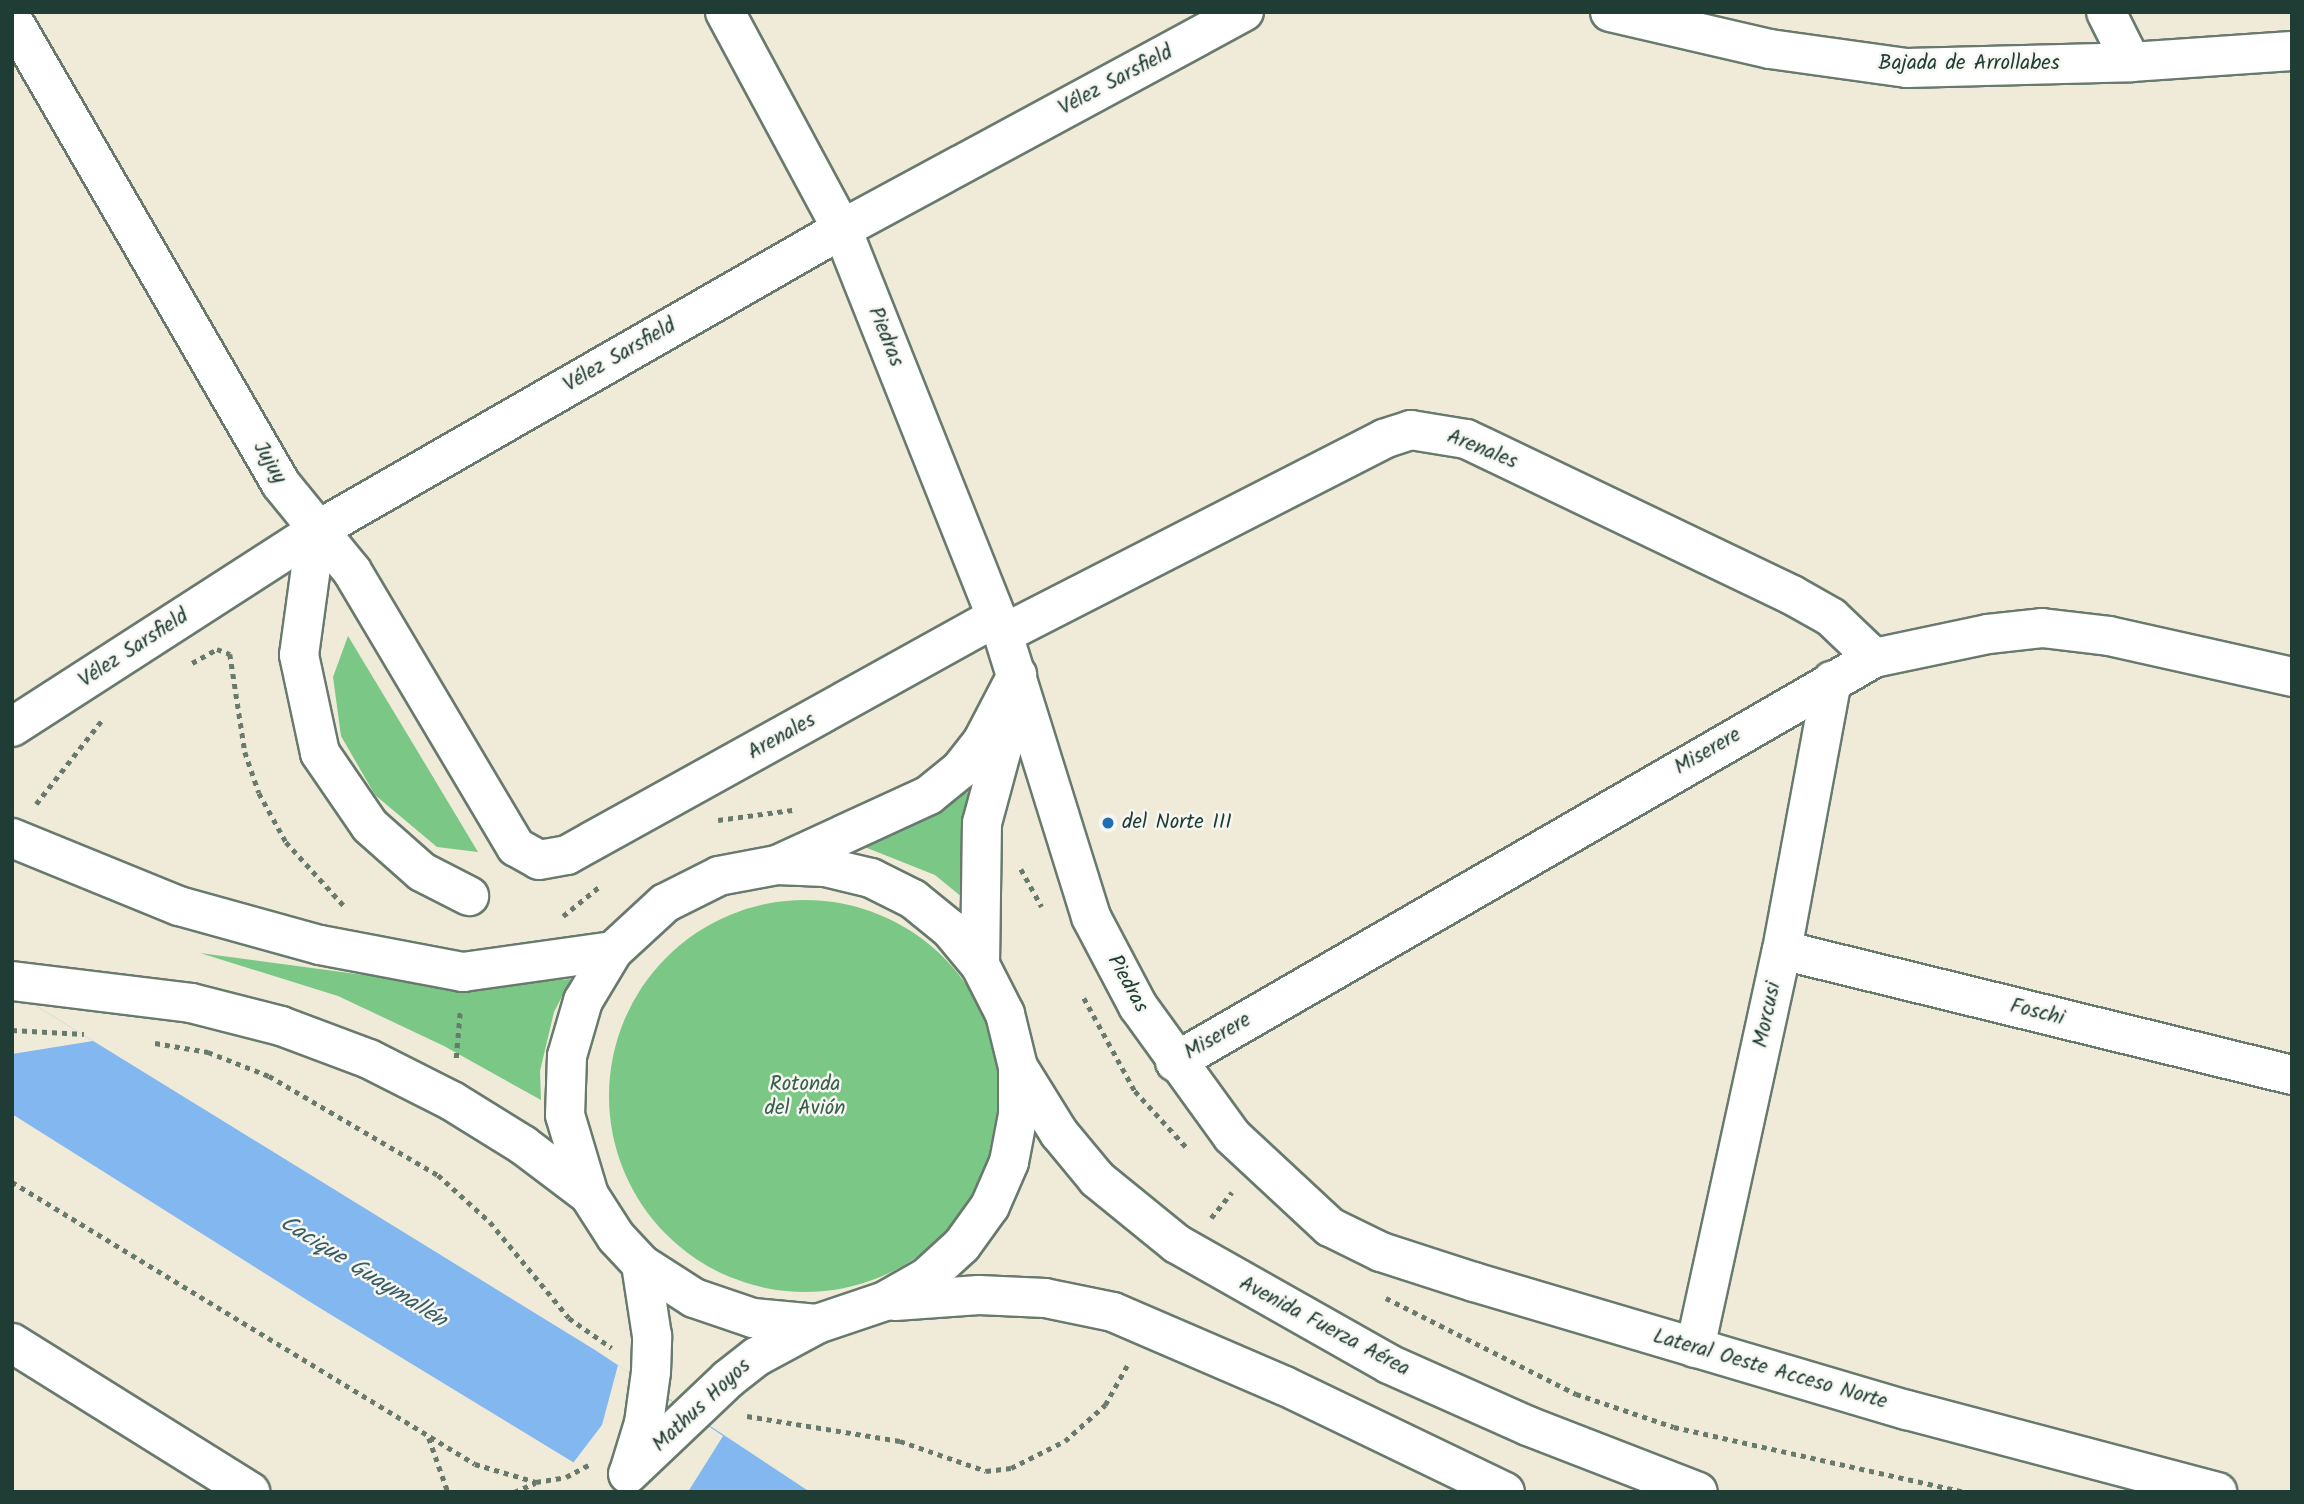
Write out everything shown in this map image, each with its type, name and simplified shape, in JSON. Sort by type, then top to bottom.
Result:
[{"type":"main road","name":"Piedras","points":[[725,12],[842,229],[1000,625],[1091,918],[1138,1006],[1175,1062],[1232,1136],[1330,1227]]},
{"type":"main road","name":"Vélez Sarsfield","points":[[12,727],[316,531],[842,229],[1244,12]]},
{"type":"main road","name":"Bajada de Arrollabes","points":[[1610,12],[1850,63],[1907,68],[2131,62],[2292,51]]},
{"type":"main road","points":[[2106,12],[2131,62]]},
{"type":"main road","name":"Jujuy","points":[[12,19],[281,484],[316,531],[352,571],[516,847],[539,860],[567,855]]},
{"type":"main road","name":"Arenales","points":[[567,855],[1000,625],[1384,439],[1411,430],[1466,439],[1780,589],[1831,617],[1874,658]]},
{"type":"main road","points":[[316,531],[299,655],[320,753],[370,825],[422,872],[469,896]]},
{"type":"main road","name":"Miserere","points":[[1175,1062],[1874,658],[1988,634],[2042,628],[2109,636],[2292,677]]},
{"type":"main road","points":[[778,865],[929,795],[960,770],[982,742],[1019,680]]},
{"type":"main road","points":[[980,965],[982,823],[1019,680]]},
{"type":"main road","name":"Morcusi","points":[[1695,1348],[1782,950],[1832,681]]},
{"type":"main road","points":[[12,838],[179,906],[320,945],[463,972],[612,951]]},
{"type":"main road","points":[[778,865],[825,867],[871,878],[913,900],[950,929],[980,965],[1005,1014],[1018,1067],[1018,1115],[1009,1162],[990,1206],[962,1245],[927,1277],[886,1301],[817,1324],[753,1318],[694,1298],[641,1264],[615,1237],[589,1195],[565,1115],[567,1056],[583,1001],[612,951],[665,903],[719,876],[778,865]]},
{"type":"main road","name":"Foschi","points":[[1782,950],[2292,1075]]},
{"type":"main road","points":[[12,981],[99,989],[191,1003],[281,1027],[369,1059],[452,1101],[523,1145],[589,1195]]},
{"type":"main road","name":"Avenida Fuerza Aérea","points":[[1018,1067],[1059,1133],[1097,1178],[1188,1251],[1389,1364],[1528,1426],[1698,1492]]},
{"type":"main road","name":"Lateral Oeste Acceso Norte","points":[[1330,1227],[1381,1252],[1695,1348],[1907,1410],[2217,1492]]},
{"type":"main road","name":"Mathus Hoyos","points":[[624,1486],[650,1386],[652,1336],[641,1264]]},
{"type":"main road","points":[[886,1301],[979,1295],[1045,1297],[1113,1312],[1285,1386],[1506,1492]]},
{"type":"main road","name":"Mathus Hoyos","points":[[624,1486],[691,1415],[756,1357],[817,1324]]},
{"type":"main road","points":[[12,1342],[250,1492]]},
{"type":"path","points":[[183,668],[217,649],[230,654],[246,752],[259,793],[286,842],[346,908]]},
{"type":"path","points":[[34,807],[111,709]]},
{"type":"path","points":[[452,1101],[463,972]]},
{"type":"path","points":[[12,1030],[80,1034]]},
{"type":"path","points":[[12,1182],[475,1464],[536,1482]]},
{"type":"path","points":[[429,1437],[448,1492]]},
{"type":"path","points":[[514,1492],[536,1482],[583,1468]]},
{"type":"green space","points":[[348,636],[478,852],[437,847],[375,795],[341,736],[333,677]]},
{"type":"green space","points":[[968,792],[968,902],[935,875],[857,844]]},
{"type":"green space","name":"Rotonda del Avión","points":[[805,900],[843,904],[880,915],[914,933],[944,957],[968,987],[986,1021],[997,1058],[1001,1096],[997,1134],[986,1171],[968,1205],[944,1235],[914,1259],[880,1277],[843,1288],[805,1292],[767,1288],[730,1277],[696,1259],[666,1235],[642,1205],[624,1171],[613,1134],[609,1096],[613,1058],[624,1021],[642,987],[666,957],[696,933],[730,915],[767,904]]},
{"type":"green space","points":[[200,953],[461,988],[571,979],[554,1012],[540,1071],[541,1100],[444,1046],[338,996]]},
{"type":"water","name":"Cacique Guaymallén","points":[[12,991],[595,1350],[810,1492],[622,1492],[315,1305],[12,1114]]},
{"type":"pier","points":[[12,991],[93,1041],[12,1054]]},
{"type":"pier","points":[[618,1365],[723,1436],[688,1492],[622,1492],[573,1463],[602,1425]]},
{"type":"place","name":"del Norte III","points":[[1108,823]]}]
